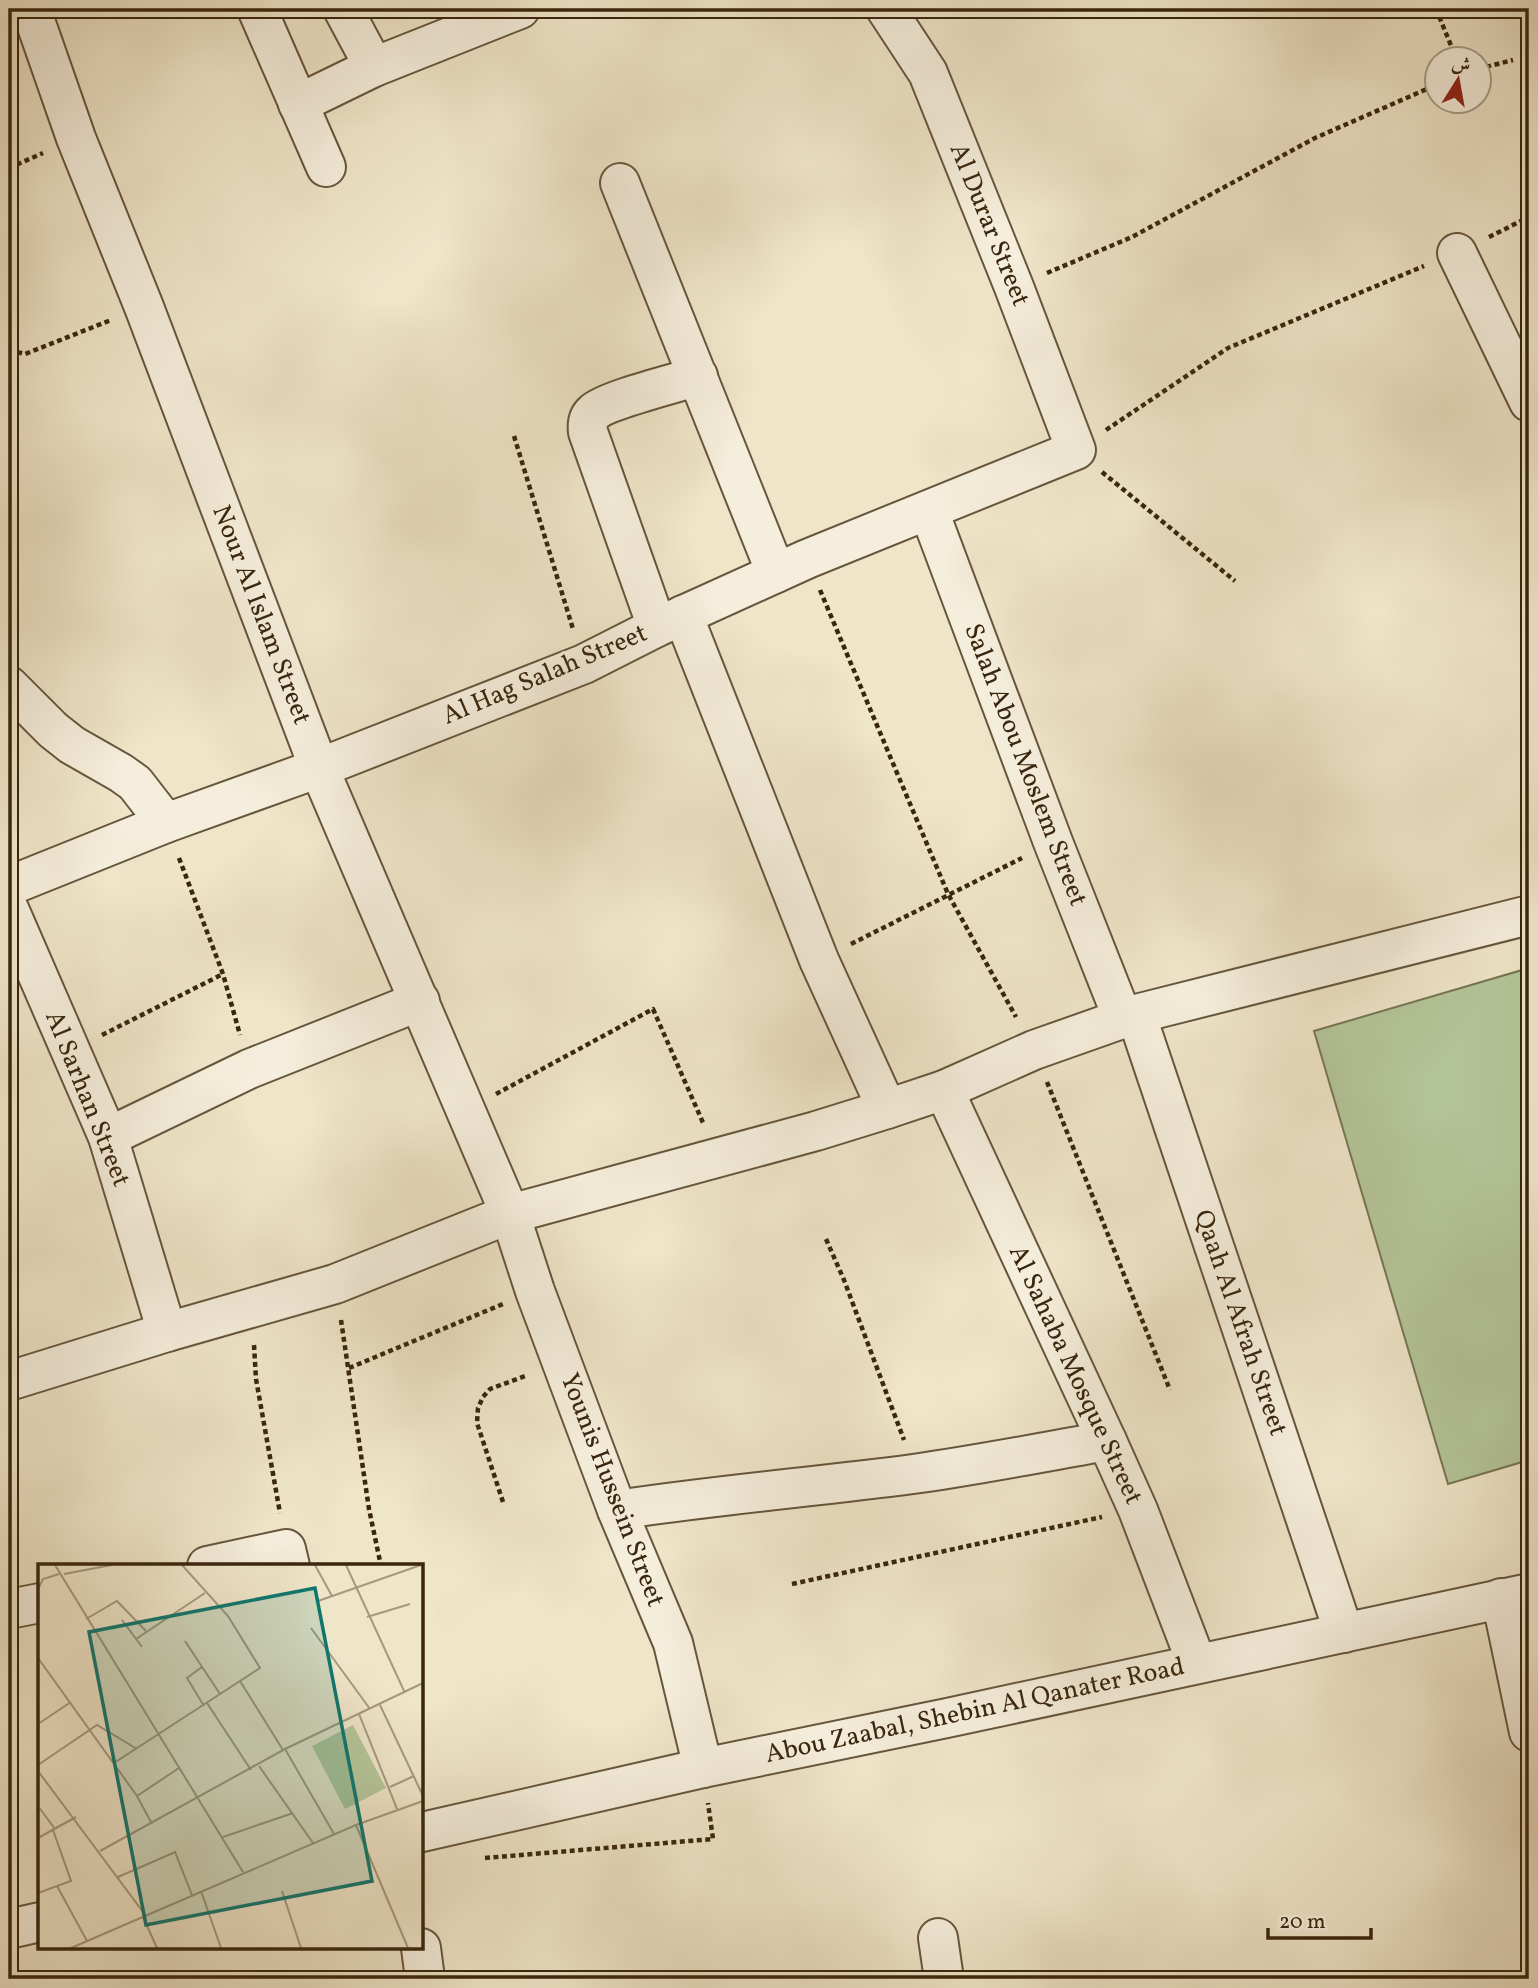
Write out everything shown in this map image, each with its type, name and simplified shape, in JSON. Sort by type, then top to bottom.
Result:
[{"type":"street","name":"Nour Al Islam Street","points":[[31,9],[76,138],[144,307],[319,768],[510,1214]]},
{"type":"street","points":[[257,9],[326,167]]},
{"type":"street","points":[[343,9],[374,67]]},
{"type":"street","points":[[298,104],[374,67],[520,9]]},
{"type":"street","name":"Al Durar Street","points":[[886,9],[928,73],[1076,450]]},
{"type":"street","points":[[620,183],[698,376],[792,566]]},
{"type":"street","points":[[1457,253],[1529,402]]},
{"type":"street","points":[[698,376],[603,406],[589,418],[588,432],[887,1109]]},
{"type":"street","name":"Al Hag Salah Street","points":[[9,886],[166,823],[319,768],[584,664],[670,621],[792,566],[1076,450]]},
{"type":"street","name":"Salah Abou Moslem Street","points":[[929,511],[1053,842],[1130,1016]]},
{"type":"street","points":[[9,686],[72,745],[135,783],[166,823]]},
{"type":"street","name":"Al Sarhan Street","points":[[9,909],[108,1137],[167,1332]]},
{"type":"street","points":[[9,1381],[335,1284],[510,1214],[719,1158],[887,1109],[944,1090],[1034,1050],[1130,1016],[1529,915]]},
{"type":"street","points":[[108,1137],[249,1069],[420,1001]]},
{"type":"street","name":"Qaah Al Afrah Street","points":[[1130,1016],[1344,1633]]},
{"type":"street","name":"Al Sahaba Mosque Street","points":[[944,1090],[1138,1510],[1197,1664]]},
{"type":"street","name":"Younis Hussein Street","points":[[510,1214],[535,1291],[617,1510],[673,1643],[703,1768]]},
{"type":"street","points":[[617,1510],[916,1474],[1107,1441]]},
{"type":"street","points":[[227,1564],[288,1558]]},
{"type":"street","points":[[1515,1596],[1529,1732]]},
{"type":"street","name":"Abou Zaabal, Shebin Al Qanater Road","points":[[424,1832],[703,1768],[1515,1596]]},
{"type":"street","points":[[9,1609],[38,1602]]},
{"type":"street","points":[[938,1938],[944,1979]]},
{"type":"street","points":[[421,1950],[425,1979]]},
{"type":"path","points":[[1436,9],[1452,46]]},
{"type":"path","points":[[1492,66],[1513,60]]},
{"type":"path","points":[[1014,287],[1132,237],[1315,138],[1422,92]]},
{"type":"path","points":[[1235,581],[1076,450],[1228,348],[1457,253],[1529,217]]},
{"type":"path","points":[[9,350],[24,354],[144,307]]},
{"type":"path","points":[[514,436],[584,664]]},
{"type":"path","points":[[792,566],[948,894],[1034,1050],[1170,1390]]},
{"type":"path","points":[[166,823],[223,974],[249,1069]]},
{"type":"path","points":[[819,960],[1053,842]]},
{"type":"path","points":[[70,1051],[223,974]]},
{"type":"path","points":[[465,1110],[653,1009],[719,1158]]},
{"type":"path","points":[[826,1239],[844,1280],[916,1474]]},
{"type":"path","points":[[335,1284],[369,1509],[381,1564]]},
{"type":"path","points":[[349,1368],[535,1291]]},
{"type":"path","points":[[251,1309],[256,1379],[288,1558]]},
{"type":"path","points":[[503,1502],[477,1423],[478,1408],[490,1389],[562,1363]]},
{"type":"path","points":[[792,1584],[1138,1510]]},
{"type":"path","points":[[477,1859],[713,1839],[703,1768]]},
{"type":"green space","points":[[1529,968],[1529,1460],[1448,1484],[1314,1031]]}]
